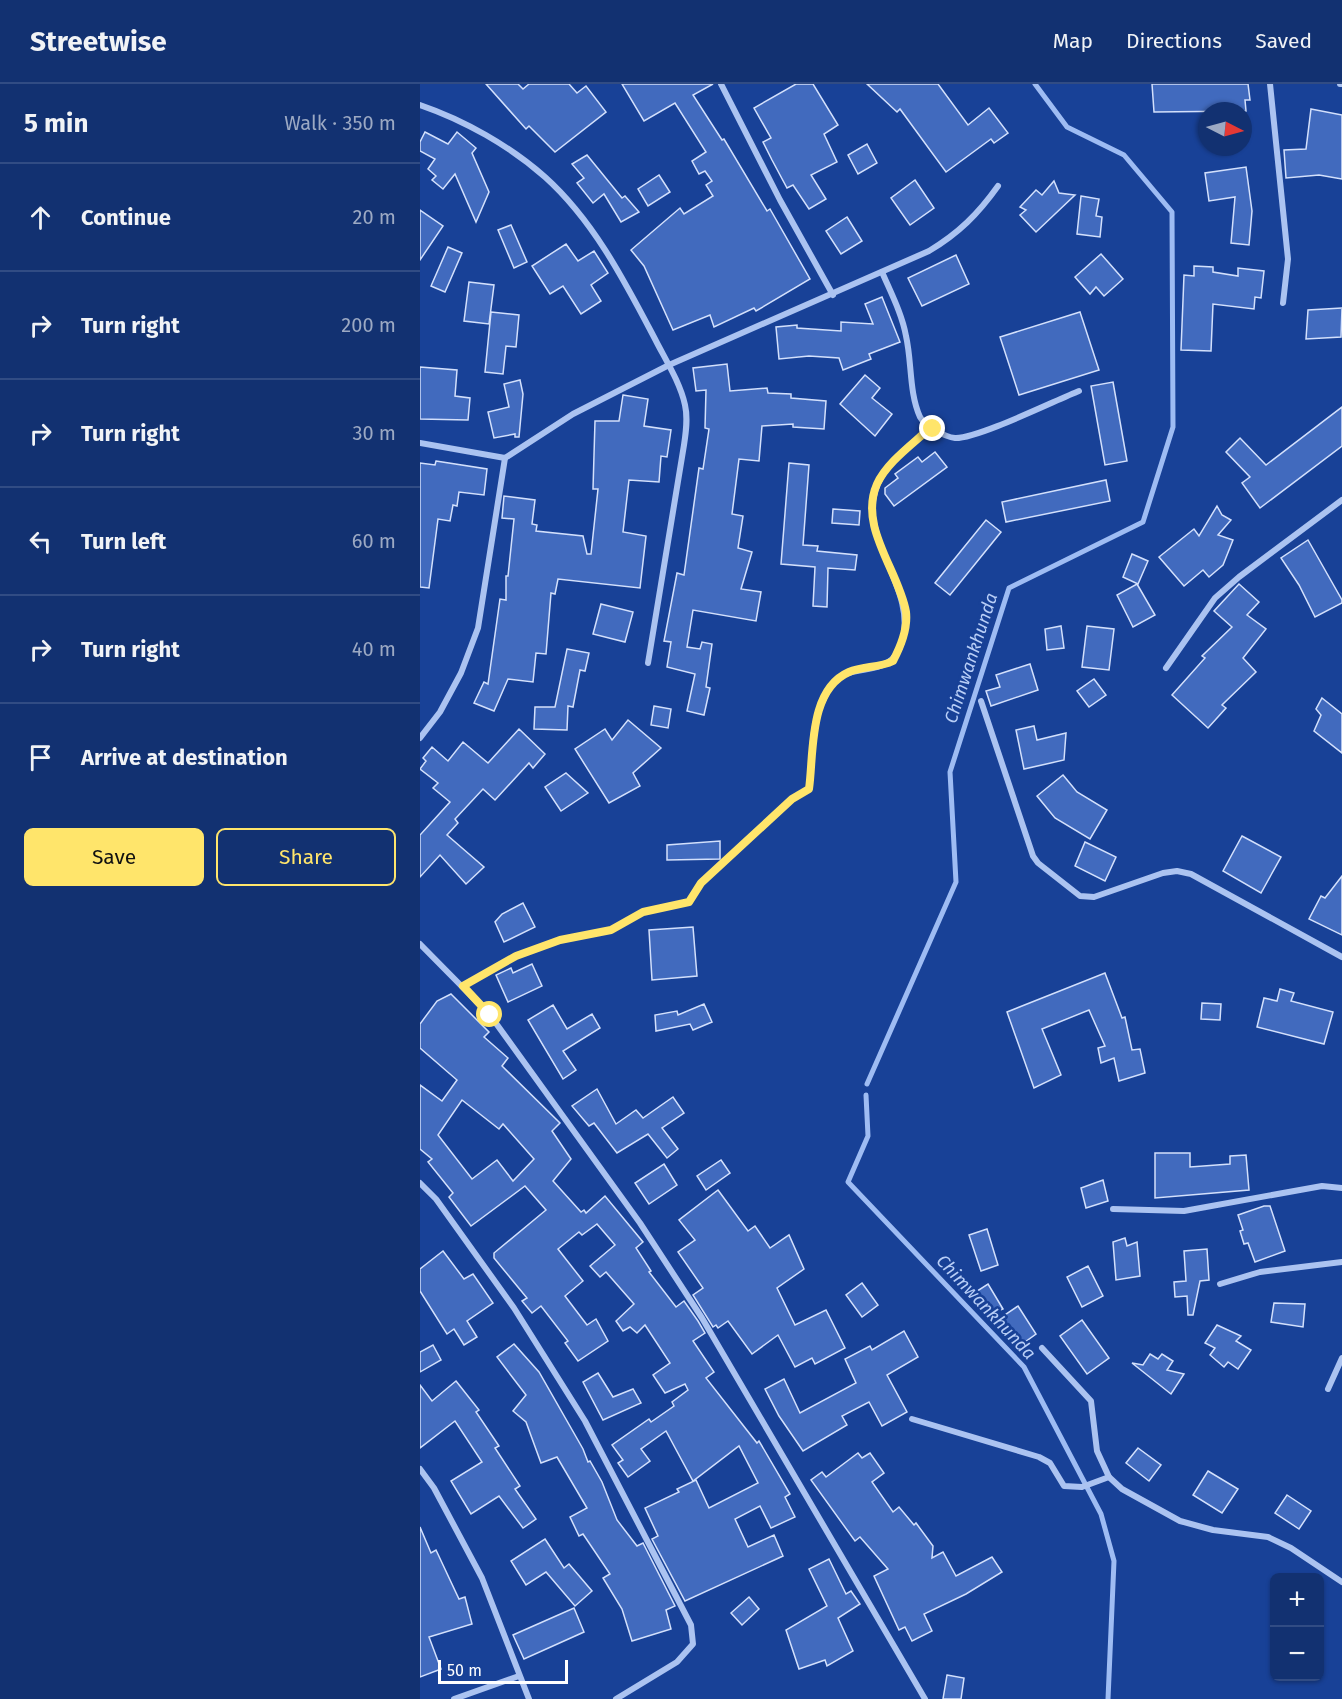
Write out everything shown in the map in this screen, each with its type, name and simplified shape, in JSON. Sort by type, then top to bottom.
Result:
[{"type":"street","points":[[721,84],[780,200],[833,295]]},
{"type":"street","points":[[1270,84],[1288,260],[1283,303]]},
{"type":"street","points":[[420,105],[483,133],[546,178],[605,249],[669,365],[685,403],[687,420],[648,663]]},
{"type":"street","points":[[420,443],[505,458],[573,414],[669,365],[929,251],[956,235],[979,213],[998,186]]},
{"type":"street","points":[[882,272],[901,316],[916,406],[921,420],[931,427],[954,438],[977,434],[1079,391]]},
{"type":"street","points":[[463,986],[516,956],[560,940],[611,930],[643,912],[689,902],[701,883],[792,799],[809,789],[812,731],[831,685],[849,672],[873,669],[893,661],[902,644],[906,614],[881,548],[872,513],[872,498],[884,473],[931,427]]},
{"type":"street","points":[[420,738],[440,712],[461,673],[478,628],[505,458]]},
{"type":"street","points":[[1166,668],[1215,598],[1239,577],[1342,501]]},
{"type":"street","points":[[981,701],[1033,856],[1038,863],[1080,896],[1094,897],[1177,870],[1191,874],[1342,957]]},
{"type":"street","points":[[420,944],[463,986],[518,1053],[640,1223],[689,1299],[925,1699]]},
{"type":"street","points":[[420,1183],[436,1199],[514,1308],[585,1421],[692,1625],[693,1644],[677,1662],[616,1699]]},
{"type":"street","points":[[1113,1209],[1184,1211],[1322,1186],[1342,1188]]},
{"type":"street","points":[[1220,1284],[1260,1272],[1342,1262]]},
{"type":"street","points":[[1042,1348],[1091,1401],[1097,1452],[1109,1477],[1136,1498],[1180,1521],[1213,1530],[1268,1537],[1291,1548],[1342,1582]]},
{"type":"street","points":[[1328,1389],[1342,1358]]},
{"type":"street","points":[[912,1419],[1039,1457],[1050,1463],[1064,1486],[1082,1487],[1109,1477]]},
{"type":"street","points":[[420,1469],[434,1488],[482,1578],[529,1699]]},
{"type":"street","points":[[454,1699],[519,1676]]},
{"type":"building","points":[[486,84],[518,84],[523,89],[529,84],[569,84],[577,93],[586,86],[606,112],[555,152],[529,126],[526,129]]},
{"type":"building","points":[[622,84],[713,84],[693,95],[722,140],[724,139],[767,211],[770,209],[810,279],[756,311],[754,308],[714,327],[710,315],[673,330],[644,266],[631,250],[680,208],[684,214],[713,196],[706,185],[712,181],[705,171],[699,174],[692,161],[706,152],[675,103],[644,121]]},
{"type":"building","points":[[796,84],[813,84],[838,125],[824,134],[837,162],[811,175],[826,199],[809,209],[793,185],[787,188],[763,142],[771,138],[754,108]]},
{"type":"building","points":[[867,84],[938,84],[968,125],[989,108],[1008,133],[994,143],[991,139],[946,172],[900,109],[897,112]]},
{"type":"building","points":[[1152,84],[1248,84],[1250,100],[1245,100],[1245,102],[1198,102],[1198,112],[1154,112]]},
{"type":"building","points":[[1311,109],[1342,115],[1342,179],[1319,175],[1286,178],[1284,150],[1306,149]]},
{"type":"building","points":[[425,132],[448,144],[457,132],[476,148],[472,153],[489,192],[476,222],[455,174],[443,189],[432,180],[436,176],[428,169],[435,159],[420,151],[420,142]]},
{"type":"building","points":[[867,144],[877,163],[858,174],[848,155]]},
{"type":"building","points":[[587,155],[622,198],[625,196],[639,212],[621,222],[604,194],[593,203],[577,183],[584,178],[572,164]]},
{"type":"building","points":[[1246,167],[1252,211],[1249,245],[1231,243],[1235,197],[1209,201],[1205,173]]},
{"type":"building","points":[[659,175],[670,192],[648,206],[638,189]]},
{"type":"building","points":[[915,180],[934,208],[910,225],[891,198]]},
{"type":"building","points":[[1054,181],[1059,193],[1075,195],[1036,232],[1020,215],[1026,210],[1020,207],[1036,190],[1042,195]]},
{"type":"building","points":[[1081,196],[1099,199],[1096,216],[1102,217],[1100,237],[1077,234]]},
{"type":"building","points":[[420,210],[443,226],[420,260]]},
{"type":"building","points":[[847,217],[862,241],[841,254],[826,231]]},
{"type":"building","points":[[511,225],[527,262],[514,268],[498,230]]},
{"type":"building","points":[[566,244],[578,261],[594,251],[608,273],[591,285],[601,301],[581,314],[563,286],[550,294],[532,266]]},
{"type":"building","points":[[448,247],[462,253],[445,292],[431,286]]},
{"type":"building","points":[[1101,254],[1123,279],[1104,296],[1096,287],[1090,294],[1075,277]]},
{"type":"building","points":[[956,255],[969,284],[922,306],[908,278]]},
{"type":"building","points":[[1194,266],[1213,267],[1213,272],[1238,276],[1238,268],[1264,271],[1261,298],[1255,297],[1254,309],[1213,304],[1211,351],[1181,350],[1184,275],[1194,276]]},
{"type":"building","points":[[469,282],[494,285],[489,324],[464,321]]},
{"type":"building","points":[[882,297],[900,342],[869,354],[871,359],[843,370],[839,358],[809,356],[779,359],[776,327],[797,325],[797,328],[841,331],[841,322],[873,324],[865,304]]},
{"type":"building","points":[[1342,308],[1341,337],[1306,339],[1308,310]]},
{"type":"building","points":[[491,312],[519,315],[516,347],[506,346],[503,374],[485,372]]},
{"type":"building","points":[[1080,312],[1099,370],[1019,395],[1000,337]]},
{"type":"building","points":[[727,364],[730,391],[767,388],[768,393],[791,394],[791,398],[826,401],[824,429],[793,427],[793,424],[762,426],[759,461],[739,459],[732,514],[743,516],[738,548],[752,552],[741,589],[761,592],[756,621],[693,610],[687,647],[700,649],[702,642],[712,644],[706,687],[710,688],[704,715],[687,711],[695,674],[667,667],[671,642],[664,641],[677,573],[684,575],[699,468],[703,469],[709,429],[705,428],[706,390],[696,391],[693,368]]},
{"type":"building","points":[[420,367],[457,370],[455,396],[470,398],[468,420],[420,419]]},
{"type":"building","points":[[865,375],[880,388],[872,398],[892,414],[875,436],[840,404]]},
{"type":"building","points":[[520,380],[523,394],[519,437],[515,437],[515,434],[494,438],[488,412],[509,407],[504,384]]},
{"type":"building","points":[[1113,382],[1127,461],[1105,465],[1091,386]]},
{"type":"building","points":[[623,395],[648,399],[644,426],[671,430],[667,457],[661,456],[659,482],[629,480],[623,532],[646,536],[640,588],[558,579],[555,594],[551,593],[546,654],[536,653],[533,682],[508,679],[494,711],[474,703],[484,682],[488,684],[500,599],[506,600],[506,576],[508,576],[514,519],[502,518],[504,496],[535,500],[532,524],[537,525],[536,531],[583,536],[587,554],[591,554],[598,489],[593,489],[595,421],[619,421]]},
{"type":"building","points":[[1342,407],[1342,446],[1260,508],[1242,483],[1250,477],[1226,452],[1240,438],[1266,465]]},
{"type":"building","points":[[935,452],[947,467],[894,506],[885,494],[885,488],[898,478],[895,474],[918,457],[922,462]]},
{"type":"building","points":[[436,461],[487,469],[484,495],[459,492],[457,506],[453,505],[450,521],[438,519],[429,588],[420,587],[420,463],[435,465]]},
{"type":"building","points":[[789,463],[809,465],[803,545],[818,546],[817,551],[857,555],[855,570],[828,568],[827,607],[813,606],[815,567],[781,564]]},
{"type":"building","points":[[1106,480],[1110,501],[1006,522],[1002,502]]},
{"type":"building","points":[[1217,506],[1222,515],[1231,520],[1218,535],[1233,540],[1223,565],[1209,577],[1203,570],[1184,586],[1159,557],[1194,529],[1199,536]]},
{"type":"building","points":[[833,509],[860,511],[859,525],[832,523]]},
{"type":"building","points":[[986,520],[1001,532],[950,595],[935,583]]},
{"type":"building","points":[[1308,540],[1342,600],[1342,603],[1315,617],[1299,585],[1281,558]]},
{"type":"building","points":[[1132,554],[1148,561],[1138,584],[1123,577]]},
{"type":"building","points":[[1137,584],[1155,615],[1133,627],[1117,595]]},
{"type":"building","points":[[1239,584],[1259,602],[1247,615],[1266,629],[1243,658],[1256,672],[1222,705],[1226,708],[1208,728],[1172,695],[1205,658],[1202,656],[1232,627],[1214,611]]},
{"type":"building","points":[[601,604],[633,612],[625,642],[593,634]]},
{"type":"building","points":[[1061,626],[1064,648],[1047,650],[1045,629]]},
{"type":"building","points":[[1087,626],[1114,629],[1109,670],[1082,667]]},
{"type":"building","points":[[567,649],[589,653],[585,671],[580,670],[573,707],[568,706],[567,730],[534,729],[535,707],[555,707]]},
{"type":"building","points":[[1030,664],[1038,690],[991,706],[986,691],[1000,687],[996,675]]},
{"type":"building","points":[[1094,679],[1106,695],[1089,707],[1077,691]]},
{"type":"building","points":[[1322,698],[1342,714],[1342,753],[1314,731],[1321,715],[1316,709]]},
{"type":"building","points":[[654,706],[671,709],[668,728],[651,725]]},
{"type":"building","points":[[628,720],[661,748],[633,773],[640,786],[609,803],[575,749],[605,729],[612,740]]},
{"type":"building","points":[[1034,726],[1037,740],[1066,733],[1064,760],[1024,769],[1016,730]]},
{"type":"building","points":[[519,729],[545,754],[533,768],[529,763],[495,800],[483,789],[455,819],[458,823],[447,835],[484,867],[466,884],[440,855],[420,877],[420,835],[450,802],[433,788],[438,783],[420,769],[426,761],[423,758],[432,747],[448,761],[463,742],[488,763]]},
{"type":"building","points":[[566,773],[588,793],[561,811],[545,787]]},
{"type":"building","points":[[1063,775],[1077,792],[1107,810],[1090,839],[1055,818],[1037,796]]},
{"type":"building","points":[[1242,836],[1281,857],[1261,893],[1223,871]]},
{"type":"building","points":[[720,841],[720,859],[667,860],[667,845]]},
{"type":"building","points":[[1085,842],[1116,857],[1105,881],[1075,866]]},
{"type":"building","points":[[1342,876],[1342,935],[1309,919],[1321,896],[1325,898]]},
{"type":"building","points":[[523,903],[535,927],[504,942],[495,922],[502,914]]},
{"type":"building","points":[[693,927],[697,976],[652,980],[649,930]]},
{"type":"building","points":[[532,964],[542,986],[508,1002],[496,975],[511,968],[513,973]]},
{"type":"building","points":[[1105,973],[1122,1018],[1125,1017],[1132,1050],[1140,1049],[1145,1073],[1119,1081],[1114,1058],[1101,1063],[1098,1048],[1105,1046],[1089,1010],[1042,1029],[1061,1075],[1034,1088],[1007,1012]]},
{"type":"building","points":[[1280,989],[1294,993],[1291,1001],[1333,1012],[1324,1044],[1257,1027],[1264,998],[1277,1001]]},
{"type":"building","points":[[451,994],[489,1032],[484,1037],[508,1058],[502,1066],[560,1123],[552,1131],[571,1159],[553,1181],[581,1212],[584,1210],[586,1213],[605,1196],[643,1242],[636,1248],[651,1271],[649,1272],[676,1307],[684,1301],[698,1321],[705,1333],[693,1341],[714,1372],[706,1378],[757,1443],[759,1441],[790,1494],[785,1497],[795,1517],[771,1528],[760,1506],[735,1519],[748,1547],[774,1535],[783,1556],[685,1601],[652,1539],[658,1536],[645,1508],[679,1492],[677,1489],[696,1480],[709,1508],[758,1483],[739,1446],[693,1481],[666,1431],[641,1449],[650,1461],[628,1477],[618,1463],[623,1460],[612,1445],[649,1419],[651,1422],[674,1406],[672,1402],[688,1390],[685,1384],[665,1393],[653,1375],[670,1363],[645,1325],[637,1333],[630,1327],[623,1331],[616,1321],[634,1304],[606,1272],[600,1277],[590,1266],[615,1245],[597,1224],[582,1235],[579,1232],[558,1249],[583,1281],[565,1296],[587,1325],[596,1319],[608,1341],[578,1361],[565,1343],[568,1341],[541,1306],[532,1313],[522,1301],[527,1298],[494,1258],[494,1253],[546,1210],[525,1186],[471,1226],[449,1197],[453,1193],[428,1162],[432,1159],[420,1149],[420,1085],[442,1101],[457,1080],[420,1048],[420,1024],[437,1001]],"holes":[[[462,1100],[499,1129],[503,1124],[534,1159],[513,1181],[497,1160],[472,1179],[438,1135]]]},
{"type":"building","points":[[1202,1003],[1221,1004],[1220,1020],[1201,1019]]},
{"type":"building","points":[[704,1004],[712,1022],[693,1030],[690,1024],[656,1031],[655,1015],[677,1011],[678,1015]]},
{"type":"building","points":[[553,1005],[567,1029],[592,1014],[600,1028],[563,1051],[576,1070],[563,1079],[528,1020]]},
{"type":"building","points":[[597,1089],[616,1124],[636,1110],[643,1118],[673,1097],[684,1113],[662,1128],[678,1149],[667,1158],[648,1134],[617,1153],[594,1123],[589,1126],[572,1106]]},
{"type":"building","points":[[1155,1153],[1190,1153],[1190,1167],[1230,1164],[1230,1156],[1246,1155],[1249,1190],[1155,1198]]},
{"type":"building","points":[[721,1160],[730,1173],[706,1190],[697,1176]]},
{"type":"building","points":[[664,1164],[677,1185],[649,1204],[635,1183]]},
{"type":"building","points":[[1103,1180],[1108,1201],[1086,1208],[1081,1188]]},
{"type":"building","points":[[718,1190],[748,1231],[755,1226],[770,1248],[789,1235],[804,1269],[777,1288],[795,1325],[826,1310],[845,1348],[815,1364],[812,1358],[795,1367],[778,1335],[752,1354],[728,1321],[718,1328],[716,1325],[713,1327],[693,1295],[703,1288],[678,1252],[695,1240],[679,1220]]},
{"type":"building","points":[[1270,1206],[1285,1251],[1255,1262],[1248,1243],[1244,1244],[1240,1231],[1243,1230],[1238,1215]]},
{"type":"building","points":[[987,1229],[998,1265],[981,1271],[969,1235]]},
{"type":"building","points":[[1125,1238],[1127,1246],[1137,1242],[1140,1276],[1116,1280],[1113,1242]]},
{"type":"building","points":[[1207,1249],[1209,1280],[1200,1281],[1193,1315],[1188,1315],[1187,1296],[1175,1297],[1174,1282],[1186,1281],[1184,1251]]},
{"type":"building","points":[[443,1251],[464,1279],[473,1274],[493,1303],[467,1321],[477,1337],[464,1345],[454,1329],[447,1334],[420,1291],[420,1269]]},
{"type":"building","points":[[1088,1266],[1103,1296],[1082,1307],[1067,1277]]},
{"type":"building","points":[[862,1283],[878,1305],[862,1317],[846,1295]]},
{"type":"building","points":[[988,1284],[1003,1309],[986,1316],[971,1295]]},
{"type":"building","points":[[1274,1303],[1305,1304],[1303,1327],[1271,1322]]},
{"type":"building","points":[[1018,1306],[1036,1334],[1018,1347],[999,1319]]},
{"type":"building","points":[[1082,1320],[1109,1358],[1087,1374],[1060,1336]]},
{"type":"building","points":[[1217,1325],[1241,1336],[1236,1341],[1251,1350],[1238,1369],[1228,1362],[1224,1367],[1210,1355],[1215,1348],[1205,1343]]},
{"type":"building","points":[[904,1331],[918,1357],[887,1375],[907,1412],[882,1426],[869,1402],[842,1416],[847,1425],[803,1451],[779,1416],[765,1389],[784,1379],[800,1413],[856,1383],[845,1359],[870,1346],[872,1350]]},
{"type":"building","points":[[514,1344],[539,1372],[583,1449],[588,1462],[590,1461],[602,1482],[617,1520],[637,1546],[643,1543],[675,1606],[666,1610],[671,1629],[632,1641],[622,1609],[603,1578],[610,1574],[583,1534],[579,1536],[570,1517],[587,1508],[557,1457],[541,1463],[526,1422],[513,1411],[526,1395],[497,1357]]},
{"type":"building","points":[[433,1345],[441,1360],[420,1372],[420,1352]]},
{"type":"building","points":[[1150,1354],[1158,1359],[1162,1354],[1173,1361],[1167,1370],[1184,1374],[1171,1394],[1132,1363],[1143,1365]]},
{"type":"building","points":[[598,1373],[613,1397],[633,1389],[641,1403],[603,1420],[583,1382]]},
{"type":"building","points":[[456,1381],[479,1410],[476,1412],[499,1446],[495,1448],[520,1486],[515,1489],[536,1519],[523,1528],[499,1496],[471,1514],[451,1481],[482,1462],[455,1421],[420,1448],[420,1385],[432,1401]]},
{"type":"building","points":[[1138,1448],[1161,1465],[1149,1481],[1126,1463]]},
{"type":"building","points":[[858,1453],[862,1458],[870,1453],[884,1473],[872,1482],[893,1512],[899,1507],[914,1525],[916,1523],[933,1546],[932,1558],[943,1552],[956,1576],[992,1557],[1002,1572],[966,1594],[924,1614],[932,1631],[912,1641],[905,1627],[899,1630],[874,1576],[888,1569],[860,1537],[855,1541],[811,1480],[822,1472],[826,1477]]},
{"type":"building","points":[[1208,1471],[1238,1489],[1222,1513],[1193,1495]]},
{"type":"building","points":[[1287,1495],[1311,1511],[1299,1529],[1275,1513]]},
{"type":"building","points":[[420,1527],[431,1553],[436,1550],[459,1599],[465,1597],[472,1624],[429,1637],[441,1669],[420,1677]]},
{"type":"building","points":[[545,1539],[564,1568],[569,1564],[592,1591],[575,1606],[546,1572],[526,1585],[511,1561]]},
{"type":"building","points":[[829,1559],[846,1594],[851,1591],[860,1604],[838,1618],[853,1651],[827,1666],[825,1660],[799,1669],[786,1630],[827,1606],[809,1569]]},
{"type":"building","points":[[749,1597],[759,1609],[742,1625],[731,1613]]},
{"type":"building","points":[[574,1608],[584,1632],[524,1659],[513,1635]]},
{"type":"building","points":[[947,1675],[964,1678],[961,1699],[943,1699]]},
{"type":"waterway","name":"Chimwankhunda","points":[[867,1084],[956,882],[950,772],[1009,588],[1143,522],[1173,427],[1172,212],[1124,155],[1067,127],[1035,84]]},
{"type":"waterway","name":"Chimwankhunda","points":[[866,1095],[868,1136],[848,1182],[1024,1367],[1101,1514],[1114,1561],[1108,1699]]},
{"type":"route","points":[[490,1015],[463,986],[516,956],[560,940],[611,930],[643,912],[689,902],[701,883],[742,848],[792,799],[809,789],[812,731],[831,685],[849,672],[873,669],[893,661],[902,644],[906,614],[881,548],[872,513],[872,498],[884,473],[931,427],[933,429]]}]
